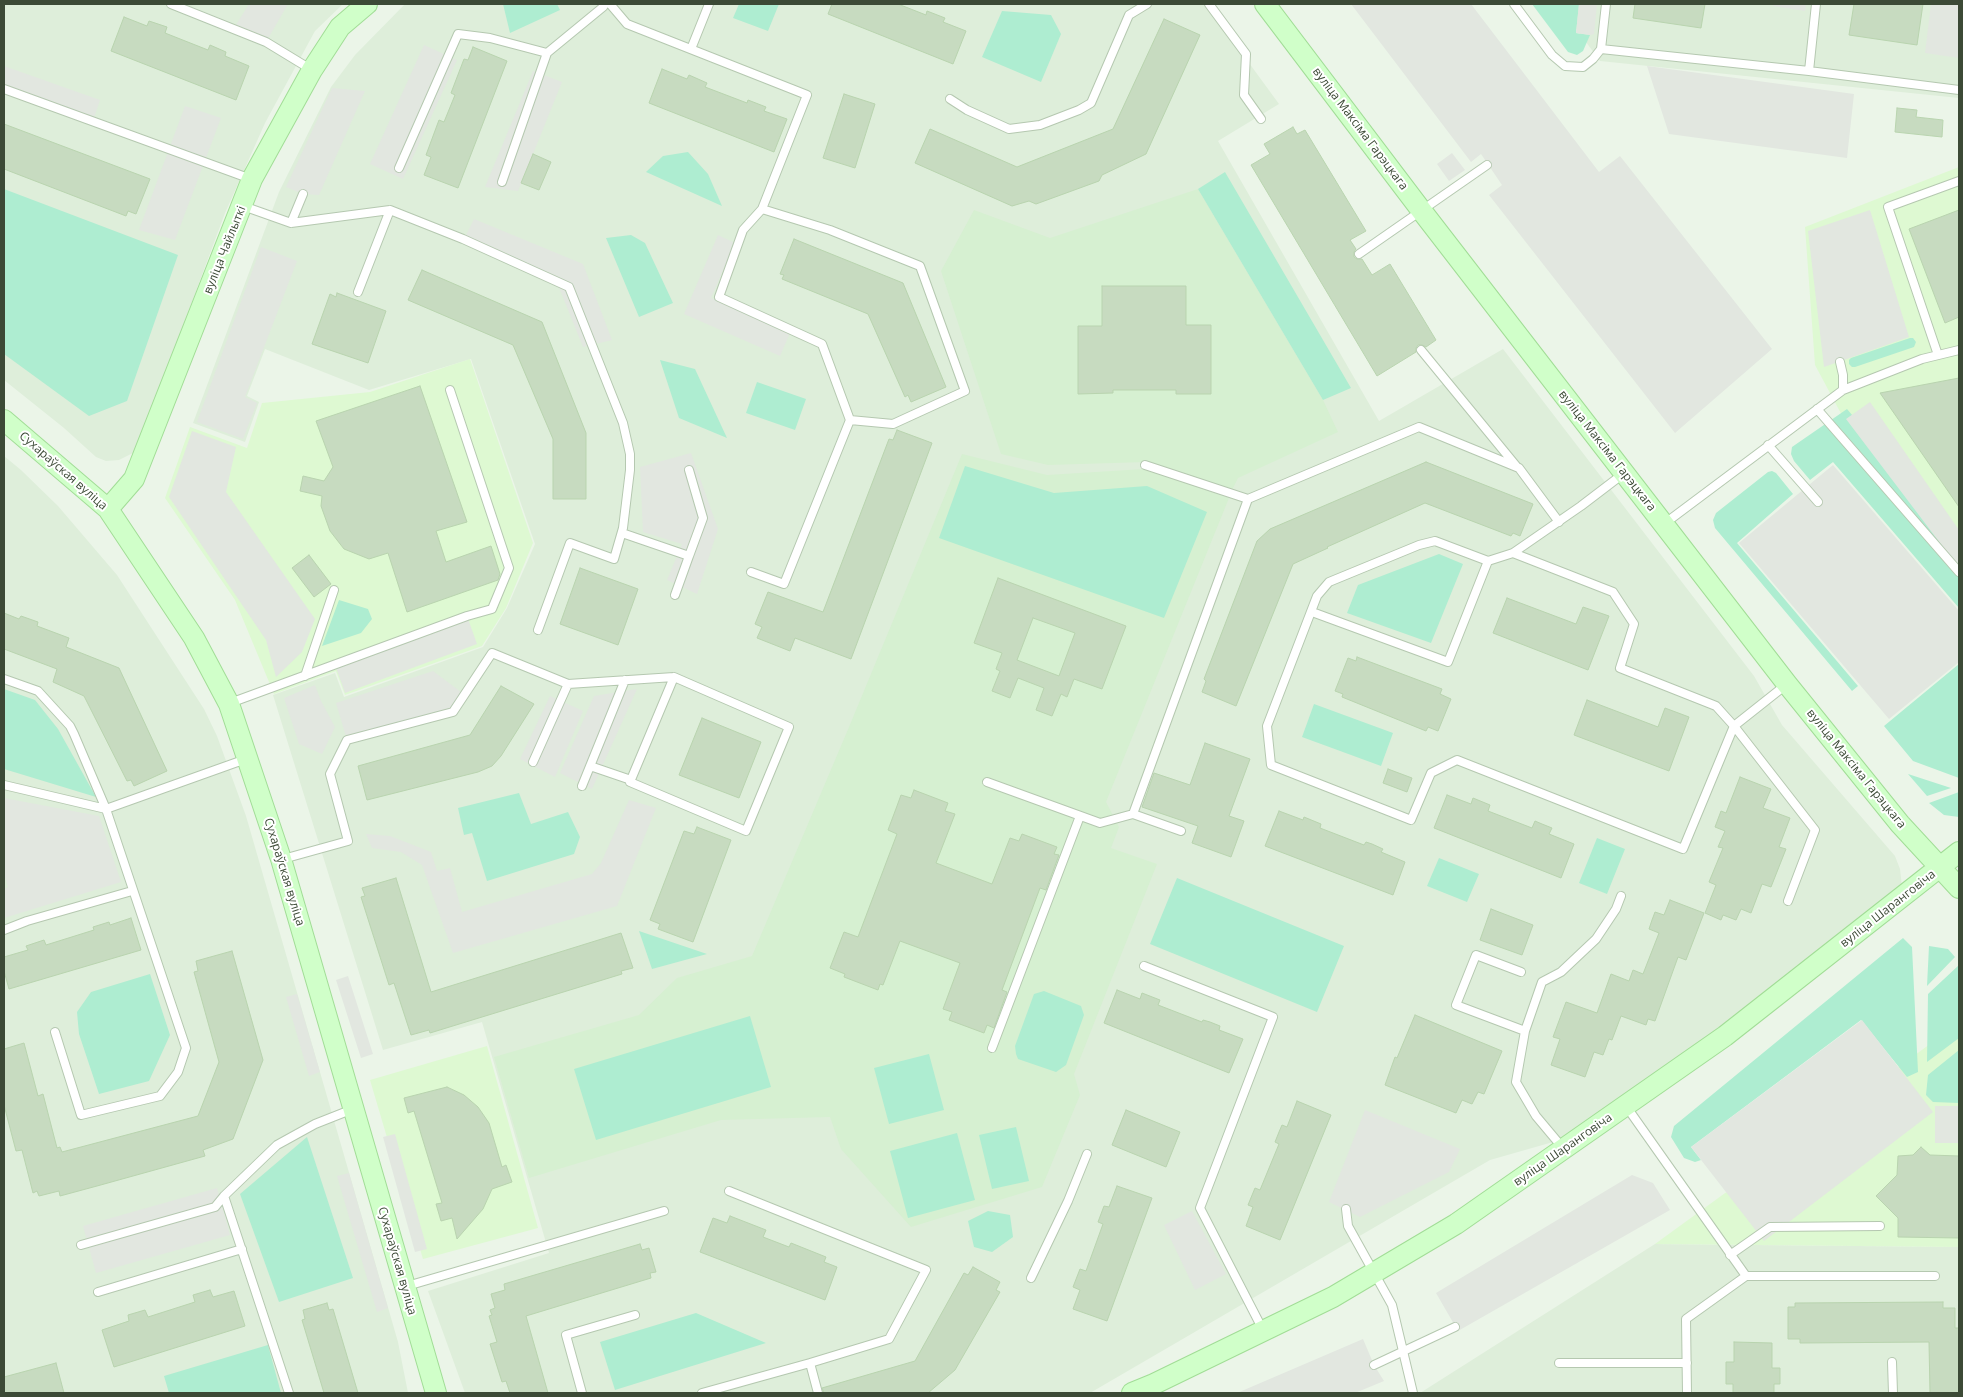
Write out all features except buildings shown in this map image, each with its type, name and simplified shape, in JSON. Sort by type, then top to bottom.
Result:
[{"type":"main road","name":"вуліца Чайлыткі","points":[[108,509],[134,479],[243,206],[252,179],[312,70],[340,27],[367,4]]},
{"type":"main road","name":"вуліца Максіма Гарэцкага","points":[[1265,4],[1421,210],[1787,684],[1900,824],[1959,888]]},
{"type":"main road","name":"Сухараўская вуліца","points":[[4,420],[108,509],[194,638],[228,704],[248,758],[281,860],[436,1393]]},
{"type":"main road","name":"вуліца Шаранговіча","points":[[1132,1393],[1333,1297],[1456,1224],[1725,1036],[1959,852]]},
{"type":"lane","points":[[171,4],[266,42],[312,70]]},
{"type":"lane","points":[[502,182],[547,53],[605,4]]},
{"type":"lane","points":[[610,4],[627,24],[807,96],[762,209],[743,230],[719,296],[822,344],[850,420],[784,584],[751,572]]},
{"type":"lane","points":[[690,49],[709,4]]},
{"type":"lane","points":[[950,99],[966,110],[1008,129],[1040,125],[1079,110],[1091,103],[1129,15],[1147,4]]},
{"type":"lane","points":[[1209,4],[1246,54],[1244,95],[1261,119]]},
{"type":"lane","points":[[1514,4],[1552,54],[1564,66],[1583,67],[1601,49],[1606,4]]},
{"type":"lane","points":[[1809,71],[1816,4]]},
{"type":"lane","points":[[398,168],[458,34],[490,38],[547,53]]},
{"type":"lane","points":[[1601,49],[1809,71],[1959,90]]},
{"type":"lane","points":[[4,89],[252,179]]},
{"type":"lane","points":[[1359,254],[1394,232],[1421,210],[1452,191],[1487,165]]},
{"type":"lane","points":[[1938,356],[1888,208],[1959,181]]},
{"type":"lane","points":[[291,223],[303,194]]},
{"type":"lane","points":[[243,206],[291,223],[390,210],[463,239],[569,287],[623,423],[630,454],[630,470],[622,533],[614,559],[570,543],[538,630]]},
{"type":"lane","points":[[762,209],[830,230],[920,266],[965,391],[893,424],[850,420]]},
{"type":"lane","points":[[358,292],[390,210]]},
{"type":"lane","points":[[1421,350],[1518,468],[1559,522]]},
{"type":"lane","points":[[1664,524],[1843,390],[1922,359],[1959,350]]},
{"type":"lane","points":[[1840,362],[1843,375],[1843,390]]},
{"type":"lane","points":[[228,704],[467,616],[492,609],[509,568],[450,390]]},
{"type":"lane","points":[[1817,409],[1959,572]]},
{"type":"lane","points":[[1145,465],[1248,499],[1419,427],[1518,468]]},
{"type":"lane","points":[[1768,445],[1818,502]]},
{"type":"lane","points":[[674,595],[703,518],[689,470]]},
{"type":"lane","points":[[1624,473],[1559,522],[1513,553],[1488,562],[1435,541],[1419,545],[1329,582],[1317,596],[1267,726],[1272,765],[1411,820],[1431,773],[1457,760],[1683,849],[1734,726],[1787,684]]},
{"type":"lane","points":[[1133,814],[1248,499]]},
{"type":"lane","points":[[622,533],[689,556]]},
{"type":"lane","points":[[1513,553],[1613,592],[1634,624],[1620,668],[1716,706],[1734,726],[1815,830],[1788,901]]},
{"type":"lane","points":[[1312,612],[1448,662],[1488,562]]},
{"type":"lane","points":[[305,676],[334,590]]},
{"type":"lane","points":[[281,860],[348,841],[330,774],[347,740],[453,712],[492,654],[568,684],[674,677],[789,726],[746,831],[630,782],[631,780],[590,766]]},
{"type":"lane","points":[[631,780],[674,677]]},
{"type":"lane","points":[[4,679],[38,691],[70,726],[106,809],[186,1048],[178,1072],[160,1096],[81,1115],[56,1032]]},
{"type":"lane","points":[[582,786],[625,680]]},
{"type":"lane","points":[[533,762],[568,684]]},
{"type":"lane","points":[[4,785],[106,809],[248,758]]},
{"type":"lane","points":[[987,782],[1100,823],[1133,814],[1181,831]]},
{"type":"lane","points":[[992,1048],[1080,816]]},
{"type":"lane","points":[[4,930],[27,921],[132,891]]},
{"type":"lane","points":[[1564,1149],[1536,1116],[1516,1082],[1525,1031],[1542,982],[1560,972],[1596,939],[1616,909],[1621,896]]},
{"type":"lane","points":[[1521,972],[1476,955],[1456,1004],[1525,1031]]},
{"type":"lane","points":[[1144,966],[1272,1018],[1200,1208],[1264,1331]]},
{"type":"lane","points":[[1626,1106],[1746,1276]]},
{"type":"lane","points":[[81,1245],[215,1207],[277,1145],[315,1124],[353,1108]]},
{"type":"lane","points":[[1031,1278],[1064,1210],[1086,1154]]},
{"type":"lane","points":[[702,1393],[888,1339],[926,1270],[728,1191]]},
{"type":"lane","points":[[224,1196],[289,1393]]},
{"type":"lane","points":[[1346,1209],[1348,1226],[1392,1305],[1413,1393]]},
{"type":"lane","points":[[405,1287],[664,1210]]},
{"type":"lane","points":[[1730,1255],[1770,1227],[1880,1226]]},
{"type":"lane","points":[[98,1292],[242,1250]]},
{"type":"lane","points":[[1687,1393],[1686,1319],[1746,1276],[1935,1276]]},
{"type":"lane","points":[[582,1393],[566,1335],[635,1315]]},
{"type":"lane","points":[[1374,1365],[1455,1327]]},
{"type":"lane","points":[[1892,1362],[1893,1393]]},
{"type":"lane","points":[[810,1363],[818,1393]]},
{"type":"lane","points":[[1559,1363],[1687,1363]]},
{"type":"shaded area","points":[[4,4],[343,4],[315,31],[265,123],[225,213],[143,434],[133,453],[119,460],[106,461],[96,457],[64,428],[4,380]]},
{"type":"shaded area","points":[[249,4],[288,4],[266,42],[234,28]]},
{"type":"shaded area","points":[[405,4],[1206,4],[1279,104],[1218,141],[1379,421],[1503,349],[1754,676],[1782,725],[1895,856],[1900,869],[1902,887],[1588,1132],[1490,1160],[1090,1393],[465,1393],[428,1291],[549,1253],[482,1022],[383,1050],[273,695],[335,673],[344,697],[483,647],[507,608],[535,544],[471,359],[369,390],[265,349],[247,396],[259,402],[245,442],[193,423],[279,192],[331,87],[355,55]]},
{"type":"shaded area","points":[[503,4],[557,4],[560,10],[510,33]]},
{"type":"shaded area","points":[[739,4],[779,4],[768,31],[733,18]]},
{"type":"shaded area","points":[[1351,4],[1471,4],[1599,172],[1620,156],[1772,349],[1675,433],[1489,195],[1502,185],[1481,154],[1471,162]]},
{"type":"shaded area","points":[[1532,4],[1579,4],[1576,33],[1590,35],[1583,51],[1577,55],[1568,52]]},
{"type":"shaded area","points":[[1558,4],[1959,4],[1959,98],[1600,61]]},
{"type":"shaded area","points":[[1579,4],[1597,4],[1594,34],[1576,33]]},
{"type":"shaded area","points":[[1774,4],[1806,4],[1805,11],[1773,6]]},
{"type":"shaded area","points":[[1931,4],[1959,4],[1959,58],[1925,53]]},
{"type":"shaded area","points":[[1002,11],[1051,15],[1061,34],[1041,82],[982,57]]},
{"type":"shaded area","points":[[424,45],[457,60],[403,179],[370,164]]},
{"type":"shaded area","points":[[4,66],[100,100],[94,118],[4,88]]},
{"type":"shaded area","points":[[1647,66],[1854,94],[1847,158],[1669,134]]},
{"type":"shaded area","points":[[533,71],[562,82],[518,191],[485,187]]},
{"type":"shaded area","points":[[332,88],[365,91],[319,195],[303,194],[286,187]]},
{"type":"shaded area","points":[[185,106],[221,118],[175,240],[139,230]]},
{"type":"shaded area","points":[[688,152],[708,174],[722,206],[646,172],[663,156]]},
{"type":"shaded area","points":[[1452,153],[1465,170],[1449,181],[1437,164]]},
{"type":"shaded area","points":[[1959,167],[1959,575],[1845,421],[1815,365],[1805,227]]},
{"type":"shaded area","points":[[1225,172],[1351,388],[1323,400],[1198,189]]},
{"type":"shaded area","points":[[4,189],[178,255],[127,401],[89,416],[4,354]]},
{"type":"shaded area","points":[[1198,189],[1323,400],[1338,432],[1238,478],[1232,490],[1146,462],[1048,465],[1001,454],[941,271],[974,210],[1050,238]]},
{"type":"shaded area","points":[[1870,210],[1909,337],[1824,367],[1808,231]]},
{"type":"shaded area","points":[[474,219],[583,264],[612,340],[583,347],[558,285],[462,243]]},
{"type":"shaded area","points":[[631,235],[645,243],[673,303],[639,317],[606,238]]},
{"type":"shaded area","points":[[718,235],[735,243],[711,298],[790,333],[780,356],[684,314]]},
{"type":"shaded area","points":[[261,247],[297,261],[245,397],[257,403],[243,439],[197,422]]},
{"type":"shaded area","points":[[1913,338],[1916,342],[1914,347],[1855,367],[1849,364],[1851,358]]},
{"type":"shaded area","points":[[470,359],[533,543],[506,608],[482,646],[345,695],[336,671],[274,694],[235,600],[165,498],[190,427],[247,448],[262,403],[370,392]]},
{"type":"shaded area","points":[[660,360],[695,369],[727,438],[679,418]]},
{"type":"shaded area","points":[[757,382],[806,399],[795,430],[746,413]]},
{"type":"shaded area","points":[[1870,402],[1959,530],[1959,568],[1846,419]]},
{"type":"shaded area","points":[[1847,409],[1883,452],[1959,563],[1959,608],[1833,462],[1810,480],[1794,461],[1791,454],[1792,447]]},
{"type":"shaded area","points":[[192,431],[236,447],[226,492],[315,619],[302,652],[276,677],[266,640],[169,497]]},
{"type":"shaded area","points":[[691,453],[718,529],[697,594],[667,580],[682,544],[643,532],[640,467]]},
{"type":"shaded area","points":[[962,454],[1047,475],[1144,469],[1229,498],[1106,802],[1119,827],[1111,848],[1157,864],[1074,1074],[1080,1095],[1042,1187],[911,1227],[841,1149],[830,1117],[721,1120],[529,1178],[494,1057],[639,1015],[677,978],[752,956]]},
{"type":"shaded area","points":[[4,456],[58,506],[117,575],[204,709],[217,736],[246,816],[398,1342],[408,1393],[4,1393]]},
{"type":"shaded area","points":[[1833,465],[1959,611],[1959,662],[1889,719],[1739,543]]},
{"type":"shaded area","points":[[965,466],[1054,493],[1147,486],[1207,512],[1164,618],[939,538]]},
{"type":"shaded area","points":[[1768,472],[1776,473],[1793,494],[1737,543],[1858,686],[1852,691],[1715,528],[1713,520],[1716,513]]},
{"type":"shaded area","points":[[1439,554],[1463,564],[1431,643],[1347,613],[1358,585]]},
{"type":"shaded area","points":[[339,600],[368,609],[372,619],[361,633],[322,646]]},
{"type":"shaded area","points":[[467,616],[477,644],[345,693],[335,665]]},
{"type":"shaded area","points":[[1959,664],[1959,778],[1913,761],[1884,726]]},
{"type":"shaded area","points":[[433,671],[465,695],[453,712],[347,740],[336,703]]},
{"type":"shaded area","points":[[315,685],[335,727],[322,754],[299,744],[284,698]]},
{"type":"shaded area","points":[[4,689],[35,700],[58,729],[96,797],[4,769]]},
{"type":"shaded area","points":[[637,689],[592,789],[560,773],[594,696]]},
{"type":"shaded area","points":[[550,696],[583,711],[555,777],[520,759]]},
{"type":"shaded area","points":[[1314,704],[1393,733],[1381,766],[1302,737]]},
{"type":"shaded area","points":[[1908,774],[1951,788],[1927,796]]},
{"type":"shaded area","points":[[1959,792],[1959,817],[1944,815],[1929,803]]},
{"type":"shaded area","points":[[519,793],[531,824],[568,812],[580,837],[574,854],[487,881],[472,833],[464,835],[458,808]]},
{"type":"shaded area","points":[[4,798],[99,816],[121,882],[4,918],[4,889],[8,887],[4,874]]},
{"type":"shaded area","points":[[629,800],[656,808],[617,906],[453,953],[422,865],[401,852],[372,848],[366,834],[390,836],[431,852],[437,871],[450,868],[462,912],[592,874],[601,863]]},
{"type":"shaded area","points":[[1597,838],[1625,849],[1607,894],[1579,883]]},
{"type":"shaded area","points":[[1439,858],[1479,874],[1467,902],[1427,886]]},
{"type":"shaded area","points":[[1177,878],[1344,946],[1317,1012],[1150,944]]},
{"type":"shaded area","points":[[639,931],[707,954],[652,969]]},
{"type":"shaded area","points":[[1903,938],[1912,947],[1918,1072],[1907,1077],[1861,1020],[1691,1147],[1701,1160],[1695,1162],[1684,1158],[1671,1137],[1674,1126]]},
{"type":"shaded area","points":[[1929,946],[1948,949],[1955,957],[1927,986]]},
{"type":"shaded area","points":[[1959,965],[1959,1038],[1927,1062],[1928,994]]},
{"type":"shaded area","points":[[150,974],[170,1035],[149,1081],[99,1094],[79,1034],[77,1012],[91,992]]},
{"type":"shaded area","points":[[348,976],[373,1054],[361,1058],[336,980]]},
{"type":"shaded area","points":[[1044,991],[1081,1006],[1084,1015],[1066,1065],[1056,1072],[1018,1059],[1016,1054],[1015,1046],[1034,994]]},
{"type":"shaded area","points":[[297,994],[320,1072],[309,1076],[286,997]]},
{"type":"shaded area","points":[[750,1016],[771,1087],[596,1140],[574,1069]]},
{"type":"shaded area","points":[[1862,1020],[1933,1112],[1764,1241],[1691,1147]]},
{"type":"shaded area","points":[[1959,1023],[1959,1247],[1655,1244]]},
{"type":"shaded area","points":[[487,1046],[538,1228],[423,1259],[370,1080]]},
{"type":"shaded area","points":[[1959,1050],[1959,1103],[1933,1102],[1926,1095],[1928,1075]]},
{"type":"shaded area","points":[[929,1054],[944,1110],[889,1124],[874,1068]]},
{"type":"shaded area","points":[[1935,1106],[1959,1106],[1959,1143],[1935,1143]]},
{"type":"shaded area","points":[[1365,1110],[1460,1149],[1449,1172],[1360,1217],[1329,1202]]},
{"type":"shaded area","points":[[1016,1127],[1029,1181],[992,1189],[979,1135]]},
{"type":"shaded area","points":[[957,1133],[975,1200],[908,1218],[890,1151]]},
{"type":"shaded area","points":[[395,1134],[427,1249],[415,1252],[383,1137]]},
{"type":"shaded area","points":[[307,1137],[353,1278],[279,1302],[240,1194]]},
{"type":"shaded area","points":[[349,1173],[388,1308],[377,1312],[337,1176]]},
{"type":"shaded area","points":[[1632,1175],[1653,1183],[1670,1210],[1458,1331],[1436,1293]]},
{"type":"shaded area","points":[[217,1188],[230,1235],[96,1273],[83,1226]]},
{"type":"shaded area","points":[[988,1211],[1010,1215],[1013,1237],[992,1252],[974,1247],[968,1221]]},
{"type":"shaded area","points":[[1192,1211],[1226,1274],[1195,1290],[1164,1225]]},
{"type":"shaded area","points":[[1655,1244],[1959,1247],[1959,1393],[1420,1393]]},
{"type":"shaded area","points":[[696,1313],[766,1343],[615,1390],[600,1342]]},
{"type":"shaded area","points":[[1363,1339],[1374,1365],[1384,1381],[1355,1393],[1237,1393]]},
{"type":"shaded area","points":[[268,1345],[281,1393],[169,1393],[164,1376]]}]
